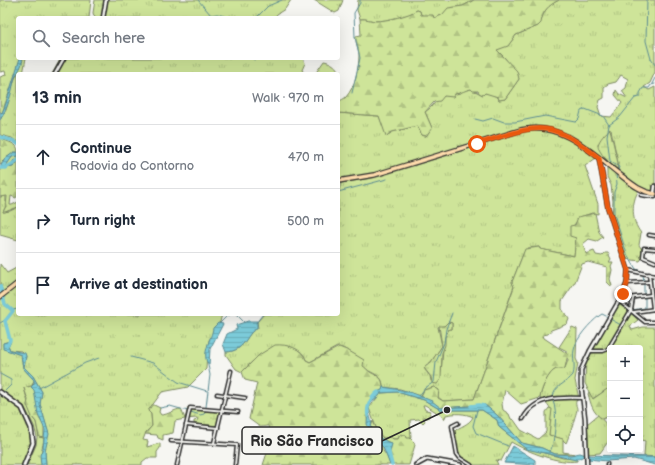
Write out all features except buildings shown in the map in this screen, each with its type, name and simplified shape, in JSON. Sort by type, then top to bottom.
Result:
[{"type":"main road","points":[[340,181],[374,175],[457,149],[536,128],[554,130],[569,136],[639,189],[655,195]]},
{"type":"main road","points":[[0,297],[16,285]]},
{"type":"main road","points":[[0,392],[22,408],[31,428],[33,443],[24,465]]},
{"type":"main road","points":[[416,465],[427,459],[460,465]]},
{"type":"street","points":[[103,16],[106,0]]},
{"type":"street","points":[[56,72],[63,60]]},
{"type":"street","points":[[587,465],[581,370],[590,351],[620,300],[627,284],[628,270],[608,208],[599,158]]},
{"type":"street","points":[[641,195],[655,195],[655,186]]},
{"type":"street","points":[[648,235],[655,236]]},
{"type":"street","points":[[655,249],[644,248],[644,259],[655,262]]},
{"type":"street","points":[[628,270],[655,276]]},
{"type":"street","points":[[634,312],[654,309],[649,274]]},
{"type":"street","points":[[627,284],[649,282]]},
{"type":"street","points":[[620,300],[651,296]]},
{"type":"street","points":[[590,351],[603,351],[608,349],[631,310],[633,298]]},
{"type":"street","points":[[620,300],[646,322],[655,322]]},
{"type":"street","points":[[214,443],[231,370]]},
{"type":"street","points":[[217,394],[245,398]]},
{"type":"street","points":[[523,419],[530,408],[542,400],[583,398]]},
{"type":"street","points":[[177,465],[189,410],[192,407],[238,412]]},
{"type":"street","points":[[458,423],[452,426],[458,454],[460,458],[471,465]]},
{"type":"street","points":[[186,425],[218,428]]},
{"type":"street","points":[[171,440],[237,445],[235,465]]},
{"type":"green space","points":[[0,0],[91,0],[89,16],[16,16],[16,60],[20,60],[20,62],[2,113],[0,112],[0,77],[6,75],[5,71],[0,72]]},
{"type":"green space","points":[[95,0],[291,0],[285,9],[276,16],[94,16],[93,13]]},
{"type":"green space","points":[[314,0],[343,0],[339,11],[335,13]]},
{"type":"green space","points":[[358,0],[474,0],[463,6],[450,8],[442,15],[434,18],[421,15],[420,11],[417,10],[398,18],[376,21],[360,19],[357,10]]},
{"type":"green space","points":[[474,0],[559,0],[547,9],[543,15],[541,23],[538,26],[516,35],[508,46],[497,50],[517,71],[519,79],[505,99],[499,100],[498,97],[485,93],[483,95],[478,91],[473,91],[471,89],[455,94],[453,97],[444,96],[440,101],[434,102],[425,112],[432,128],[426,136],[422,135],[417,126],[392,132],[386,136],[379,116],[340,113],[340,101],[345,98],[352,88],[357,71],[359,55],[356,36],[361,35],[360,19],[376,21],[386,20],[404,16],[417,10],[420,11],[421,15],[433,15],[434,18],[442,15],[448,8],[463,6]]},
{"type":"green space","points":[[559,0],[655,0],[655,72],[650,83],[644,87],[649,90],[655,87],[655,193],[634,184],[617,170],[618,163],[611,130],[598,145],[608,163],[571,136],[551,128],[540,127],[528,127],[366,176],[340,180],[340,113],[379,116],[387,136],[392,132],[417,126],[422,135],[426,136],[432,128],[425,112],[444,96],[458,94],[465,89],[471,89],[483,95],[485,93],[492,94],[498,97],[499,100],[505,99],[519,79],[505,58],[497,50],[510,43],[516,35],[538,26],[550,5]],"holes":[[[621,75],[628,79],[626,88],[622,91],[627,98],[619,94],[616,90],[615,95],[622,103],[611,117],[601,116],[598,107],[600,100],[604,98],[604,87],[608,84],[616,82]]]},
{"type":"green space","points":[[23,60],[26,60],[23,72],[18,72]]},
{"type":"green space","points":[[60,60],[304,60],[305,63],[302,70],[304,72],[53,72]]},
{"type":"green space","points":[[324,61],[337,68],[338,72],[316,72]]},
{"type":"green space","points":[[16,76],[16,141],[12,138],[0,135],[0,120],[6,110]]},
{"type":"green space","points":[[610,129],[618,163],[617,170],[605,158],[598,148],[600,141]]},
{"type":"green space","points":[[529,130],[548,130],[577,143],[596,158],[585,166],[598,204],[598,214],[592,213],[580,217],[574,225],[576,238],[574,256],[540,249],[539,247],[528,248],[524,252],[512,282],[514,286],[474,399],[443,401],[438,397],[439,390],[434,387],[424,390],[421,396],[400,389],[383,387],[380,378],[362,366],[362,360],[343,348],[337,347],[310,362],[306,360],[302,353],[298,350],[288,346],[281,346],[266,351],[242,372],[236,369],[226,355],[226,352],[233,351],[242,346],[250,334],[258,328],[257,322],[262,316],[340,316],[341,183],[377,177]],"holes":[[[448,322],[452,323],[452,329],[449,329],[444,337],[441,373],[431,381],[430,376],[425,370],[426,365],[431,362],[442,346],[438,327],[444,326]]]},
{"type":"green space","points":[[0,138],[14,144],[16,146],[16,153],[5,158],[0,165]]},
{"type":"green space","points":[[13,156],[16,156],[16,161],[14,160],[10,167],[7,167],[6,164]]},
{"type":"green space","points":[[16,165],[16,198],[11,196],[10,205],[16,203],[16,208],[3,212],[6,206],[7,196],[0,197],[0,167],[10,168]]},
{"type":"green space","points":[[607,167],[639,190],[633,206],[633,212],[635,223],[641,233],[639,245],[645,254],[640,261],[626,259],[612,217],[613,201],[611,185],[607,177]]},
{"type":"green space","points":[[6,195],[6,206],[3,212],[16,208],[16,239],[0,235],[0,197]]},
{"type":"green space","points":[[595,213],[599,232],[603,237],[597,241],[589,239],[583,244],[586,254],[594,251],[596,255],[602,256],[605,253],[608,253],[611,259],[609,262],[613,262],[611,266],[612,270],[610,279],[612,286],[607,282],[607,267],[588,262],[582,264],[575,282],[562,301],[562,309],[569,319],[567,324],[551,330],[548,334],[543,335],[544,338],[568,354],[565,368],[556,369],[550,374],[543,386],[540,398],[521,404],[505,390],[502,404],[503,410],[509,414],[511,419],[514,420],[521,430],[538,439],[546,432],[546,412],[549,408],[552,409],[549,435],[563,439],[563,452],[575,454],[555,454],[542,448],[522,443],[497,415],[485,405],[441,408],[421,396],[424,390],[434,387],[439,390],[438,398],[443,401],[474,399],[514,287],[512,282],[525,249],[539,247],[540,249],[574,256],[576,238],[570,236],[570,226],[575,225],[578,217]]},
{"type":"green space","points":[[0,264],[7,273],[16,268],[16,282],[3,292],[0,283]]},
{"type":"green space","points":[[16,286],[16,316],[222,316],[220,322],[213,330],[213,334],[209,340],[206,369],[188,387],[162,392],[148,411],[151,414],[152,426],[146,432],[143,440],[148,441],[147,447],[160,443],[157,458],[147,458],[142,462],[142,465],[46,465],[45,451],[48,432],[40,404],[42,392],[33,376],[24,367],[26,356],[21,351],[10,350],[8,345],[11,341],[3,343],[5,349],[21,355],[23,368],[34,380],[32,386],[24,388],[32,417],[36,422],[39,437],[44,438],[41,454],[41,465],[27,465],[36,445],[37,437],[34,426],[24,406],[0,390],[0,298]]},
{"type":"green space","points":[[619,302],[638,320],[630,326],[632,330],[643,327],[655,327],[655,457],[644,456],[643,345],[607,345],[607,390],[592,399],[585,383],[586,361]]},
{"type":"green space","points":[[448,322],[452,323],[452,329],[449,329],[445,337],[445,345],[442,353],[441,379],[437,384],[432,383],[431,377],[424,368],[431,362],[442,346],[439,326],[444,326]]},
{"type":"green space","points":[[572,327],[577,329],[576,359],[578,363],[575,380],[579,399],[576,401],[577,410],[566,443],[562,439],[549,435],[551,410],[546,402],[540,398],[543,386],[550,374],[556,369],[565,368],[568,360],[567,351],[559,347]]},
{"type":"green space","points":[[275,345],[284,345],[294,348],[301,352],[306,360],[310,362],[339,347],[364,360],[363,366],[378,376],[382,382],[383,389],[369,402],[367,417],[370,433],[383,447],[383,451],[387,456],[390,465],[263,465],[272,438],[268,426],[260,427],[249,419],[257,383],[245,380],[242,372],[259,355]]},
{"type":"green space","points":[[31,386],[35,390],[39,418],[44,426],[44,438],[39,437],[36,422],[27,405],[28,400],[24,388]]},
{"type":"green space","points":[[607,389],[607,417],[603,419],[596,414],[591,404],[588,394],[589,392],[593,399]]},
{"type":"green space","points":[[397,392],[424,400],[441,410],[482,410],[497,420],[499,427],[520,444],[530,449],[563,458],[577,459],[577,461],[561,461],[553,459],[526,450],[511,442],[501,461],[496,460],[498,465],[474,465],[459,455],[453,432],[469,422],[473,417],[463,414],[453,414],[446,415],[444,420],[441,415],[425,405],[423,405],[425,410],[431,411],[428,418],[423,417],[425,421],[423,423],[419,419],[410,420],[411,438],[407,439],[406,435],[400,435],[398,439],[393,439],[391,437],[383,438],[377,430],[369,408],[381,393]]},
{"type":"green space","points":[[0,394],[21,410],[31,432],[33,441],[24,465],[0,465]]},
{"type":"green space","points":[[152,405],[160,408],[159,412],[161,415],[181,409],[185,419],[175,421],[173,433],[163,435],[163,440],[158,438],[157,435],[145,434],[152,426],[151,414],[148,411]]},
{"type":"green space","points":[[188,407],[222,411],[219,426],[194,424],[194,421],[198,420],[197,418],[185,419]]},
{"type":"green space","points":[[598,415],[607,425],[607,443],[600,453],[587,454],[587,424]]},
{"type":"green space","points":[[373,421],[379,434],[383,438],[391,437],[393,439],[398,439],[400,435],[406,435],[407,438],[410,438],[414,442],[415,445],[409,465],[392,465],[389,455],[391,443],[382,439],[375,433],[371,427]]},
{"type":"water","points":[[19,60],[22,60],[22,64],[18,72],[16,72],[7,106],[0,120],[0,112],[2,113]]},
{"type":"water","points":[[16,152],[16,156],[12,157],[6,166],[10,167],[14,160],[16,161],[16,165],[10,168],[0,167],[5,159]]},
{"type":"water","points":[[248,321],[257,321],[257,329],[251,333],[238,348],[233,351],[226,352],[223,344],[227,334],[237,329],[236,325]]},
{"type":"water","points":[[218,323],[223,324],[210,349],[209,365],[206,356],[207,346],[213,328]]},
{"type":"water","points":[[10,341],[10,344],[8,345],[10,350],[25,353],[26,356],[24,367],[33,376],[42,392],[40,404],[49,434],[45,451],[46,465],[41,465],[40,455],[43,448],[45,430],[38,414],[34,390],[31,387],[34,384],[34,380],[23,368],[21,355],[3,349],[3,343]]},
{"type":"water","points":[[383,387],[407,391],[432,401],[441,408],[485,405],[497,415],[522,443],[542,448],[555,454],[571,455],[580,453],[586,455],[576,460],[526,449],[499,427],[497,420],[482,410],[441,410],[424,400],[397,392],[381,393],[370,406],[369,413],[371,427],[380,438],[392,444],[389,455],[392,465],[390,465],[383,447],[373,438],[367,424],[368,404],[377,392],[382,390]]},
{"type":"water","points":[[513,446],[535,460],[535,465],[504,463]]},
{"type":"water","points":[[587,455],[655,457],[655,465],[634,459],[607,461],[588,459]]},
{"type":"waterway","points":[[198,0],[211,15],[217,14],[224,16]]},
{"type":"waterway","points":[[258,16],[268,6],[282,0]]},
{"type":"waterway","points":[[352,93],[360,58],[355,37],[354,13],[360,3],[360,0]]},
{"type":"waterway","points":[[647,0],[646,41],[651,59],[655,65]]},
{"type":"waterway","points":[[652,84],[655,78]]},
{"type":"waterway","points":[[618,170],[619,167],[610,161],[607,136],[609,125],[620,117],[635,98],[640,97],[640,93],[643,88],[649,88],[651,85],[655,84]]},
{"type":"waterway","points":[[475,119],[483,121],[493,118],[504,122],[515,122],[545,116],[576,122],[579,119],[581,111],[585,109],[603,116],[609,125]]},
{"type":"waterway","points":[[0,137],[16,142]]},
{"type":"waterway","points":[[0,168],[6,168],[16,161]]},
{"type":"waterway","points":[[616,174],[617,184],[614,192],[614,214],[627,254],[636,269],[643,272]]},
{"type":"waterway","points":[[340,191],[387,179]]},
{"type":"waterway","points":[[643,275],[644,281]]},
{"type":"waterway","points":[[644,284],[644,295]]},
{"type":"waterway","points":[[0,286],[5,304],[13,311],[5,321],[10,340],[8,344]]},
{"type":"waterway","points":[[632,310],[645,308],[645,297]]},
{"type":"waterway","points":[[12,310],[16,309]]},
{"type":"waterway","points":[[610,319],[621,325],[629,311]]},
{"type":"waterway","points":[[419,396],[425,388],[434,382],[436,362],[444,343],[446,329],[452,313]]},
{"type":"waterway","points":[[553,398],[555,390],[573,375],[574,350],[580,336],[599,316],[602,314],[608,317]]},
{"type":"waterway","points":[[219,324],[227,316]]},
{"type":"waterway","points":[[238,316],[244,322]]},
{"type":"waterway","points":[[256,323],[261,316]]},
{"type":"waterway","points":[[0,323],[5,320]]},
{"type":"waterway","points":[[131,357],[153,363],[178,382],[207,391]]},
{"type":"waterway","points":[[39,388],[85,363],[99,358]]},
{"type":"waterway","points":[[206,407],[210,375],[208,365]]},
{"type":"waterway","points":[[0,374],[11,380],[11,385],[4,392]]},
{"type":"waterway","points":[[368,416],[370,402],[378,392]]},
{"type":"waterway","points":[[550,452],[555,426],[555,406],[553,401]]},
{"type":"waterway","points":[[160,408],[170,406],[188,411]]},
{"type":"waterway","points":[[471,406],[484,406]]},
{"type":"waterway","points":[[477,410],[473,426],[476,433],[508,446]]},
{"type":"waterway","points":[[191,412],[200,415],[204,414],[206,411]]},
{"type":"waterway","points":[[388,449],[392,465]]},
{"type":"place","name":"Rio São Francisco","points":[[447,410]]},
{"type":"route","points":[[477,144],[528,128],[547,128],[569,136],[599,158],[608,208],[628,270],[627,284],[623,294]]}]
